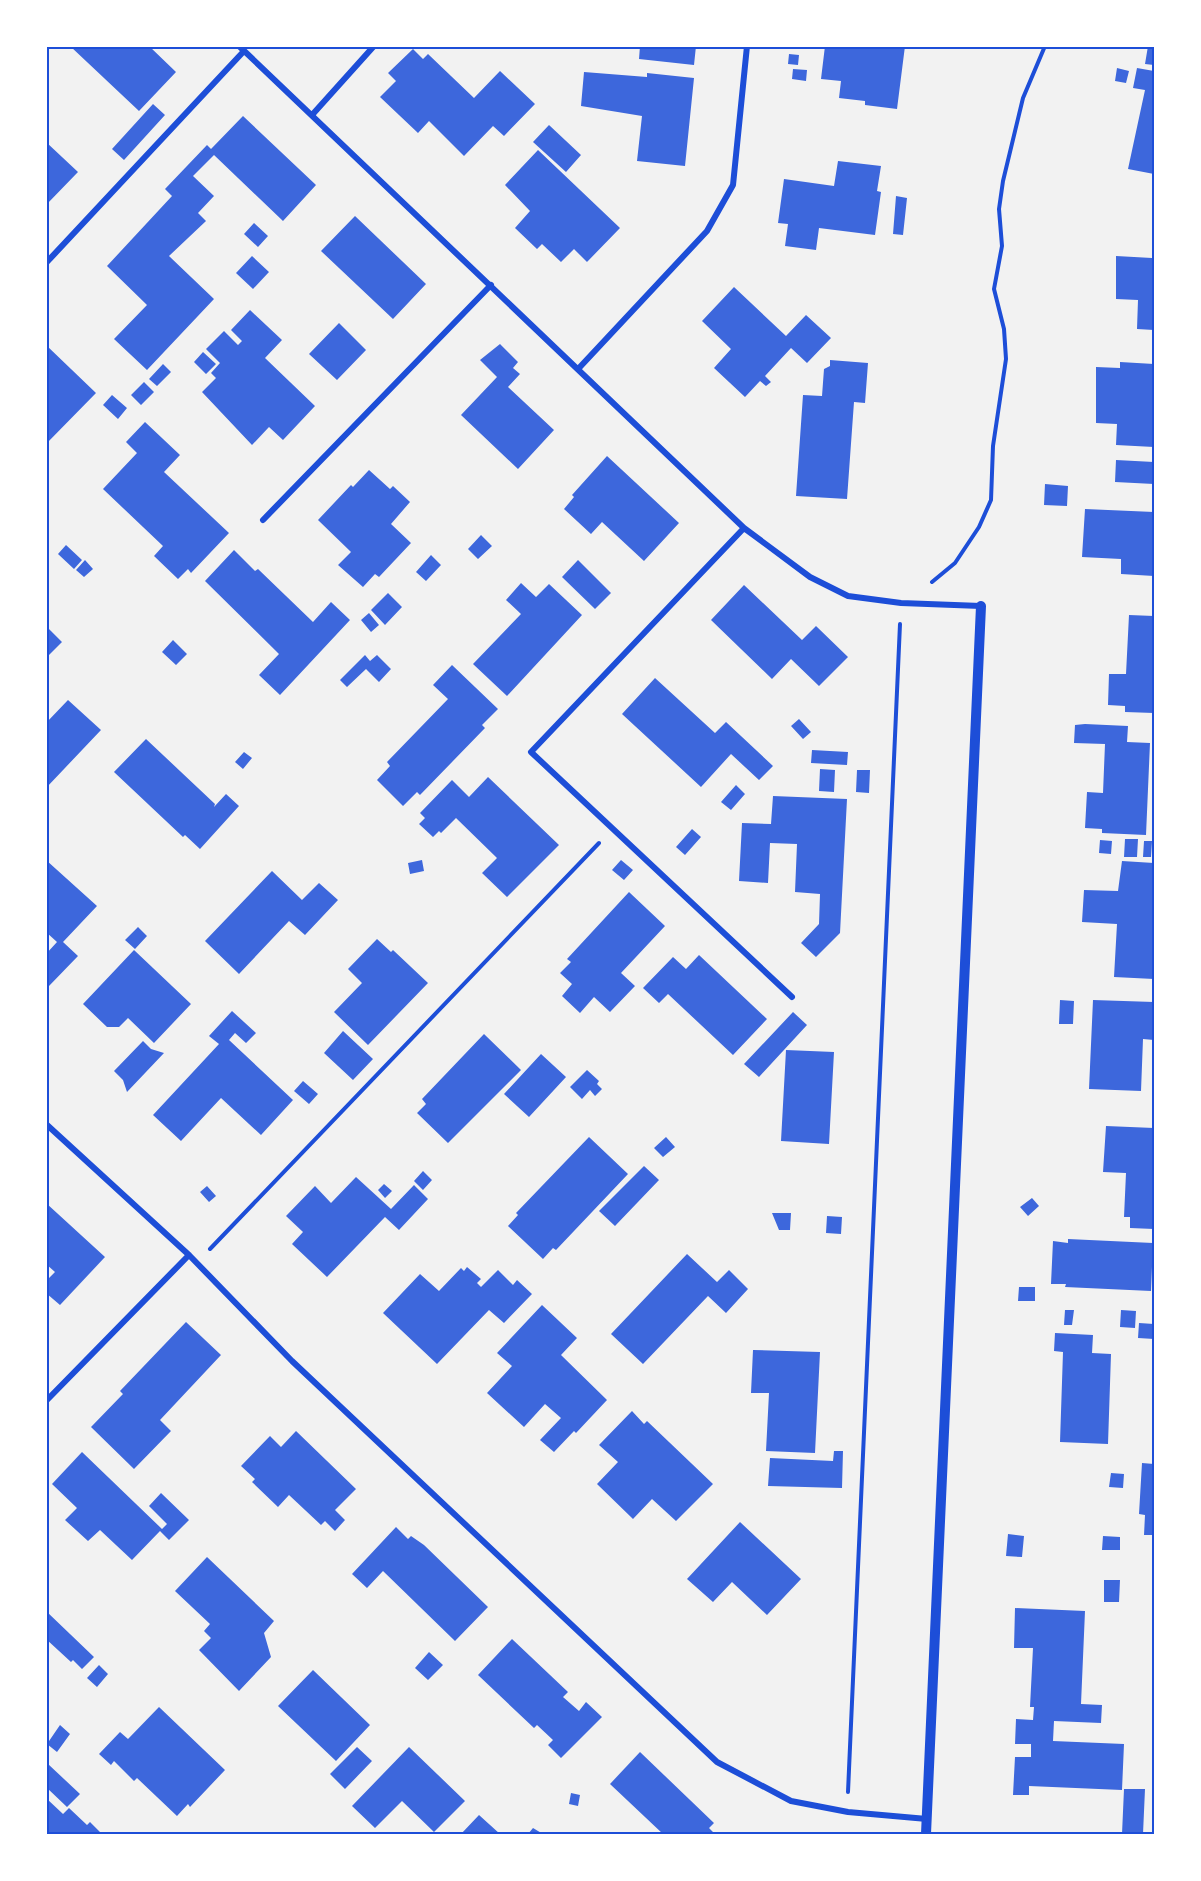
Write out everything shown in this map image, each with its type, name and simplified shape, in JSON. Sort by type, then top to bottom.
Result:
[{"type":"street","points":[[312,115],[374,46]]},
{"type":"street","points":[[579,368],[707,231],[733,185],[747,46]]},
{"type":"street","points":[[46,263],[242,49],[579,368],[744,528],[810,577],[848,596],[901,603],[981,606],[926,1834]]},
{"type":"street","points":[[263,520],[491,285]]},
{"type":"street","points":[[744,528],[531,752],[792,997]]},
{"type":"street","points":[[46,1124],[189,1255],[292,1361],[717,1762],[791,1801],[848,1812],[927,1819]]},
{"type":"street","points":[[46,1401],[189,1255]]},
{"type":"path","points":[[848,1812],[901,603],[944,574],[955,563],[979,528],[991,500],[993,446],[1006,359],[1004,329],[994,289],[1002,246],[999,209],[1003,181],[1023,98],[1045,46]]},
{"type":"path","points":[[189,1255],[210,1248],[612,829]]},
{"type":"building","points":[[70,46],[149,46],[176,72],[139,111]]},
{"type":"building","points":[[640,46],[696,46],[694,65],[639,59]]},
{"type":"building","points":[[825,46],[905,46],[897,109],[865,105],[865,101],[839,98],[841,81],[821,79]]},
{"type":"building","points":[[1148,46],[1154,46],[1154,65],[1145,64]]},
{"type":"building","points":[[413,49],[423,59],[428,54],[474,98],[500,71],[535,104],[504,136],[493,126],[464,156],[429,121],[418,133],[380,97],[396,81],[388,73]]},
{"type":"building","points":[[789,54],[799,55],[798,65],[788,64]]},
{"type":"building","points":[[1117,68],[1129,71],[1126,83],[1115,81]]},
{"type":"building","points":[[1137,68],[1154,71],[1154,174],[1128,169],[1145,90],[1133,88]]},
{"type":"building","points":[[793,69],[807,70],[806,81],[792,79]]},
{"type":"building","points":[[584,72],[647,77],[647,73],[694,78],[685,166],[637,161],[642,116],[581,106]]},
{"type":"building","points":[[153,104],[165,115],[124,160],[112,149]]},
{"type":"building","points":[[243,116],[316,185],[283,221],[214,155],[193,176],[214,196],[198,213],[206,221],[169,256],[214,299],[147,370],[114,339],[147,305],[107,266],[172,196],[165,189],[207,145],[211,149]]},
{"type":"building","points":[[549,125],[581,155],[566,172],[533,142]]},
{"type":"building","points":[[46,142],[78,172],[46,205]]},
{"type":"building","points":[[538,150],[620,228],[587,262],[574,249],[561,262],[542,244],[537,249],[515,228],[530,211],[505,185]]},
{"type":"building","points":[[838,161],[881,166],[877,191],[881,192],[875,235],[819,228],[816,250],[785,246],[788,224],[778,223],[784,179],[834,186]]},
{"type":"building","points":[[896,196],[907,198],[903,235],[893,234]]},
{"type":"building","points":[[355,216],[426,284],[393,319],[321,251]]},
{"type":"building","points":[[254,223],[268,236],[258,247],[244,234]]},
{"type":"building","points":[[1153,245],[1154,330],[1137,329],[1138,300],[1116,299],[1116,256],[1152,258]]},
{"type":"building","points":[[252,256],[269,272],[253,289],[236,273]]},
{"type":"building","points":[[734,287],[786,336],[806,315],[831,338],[807,363],[791,348],[765,376],[771,382],[766,386],[760,381],[745,397],[714,368],[731,349],[702,321]]},
{"type":"building","points":[[250,310],[282,340],[265,358],[315,406],[283,440],[269,427],[252,445],[202,392],[216,378],[211,373],[220,363],[206,349],[224,331],[238,345],[242,341],[231,330]]},
{"type":"building","points":[[339,323],[366,350],[337,380],[309,354]]},
{"type":"building","points":[[500,344],[518,362],[513,368],[520,374],[508,387],[554,430],[518,469],[461,415],[497,377],[480,360]]},
{"type":"building","points":[[46,345],[96,393],[46,444]]},
{"type":"building","points":[[203,352],[216,364],[206,374],[194,362]]},
{"type":"building","points":[[830,360],[868,363],[865,403],[854,402],[847,499],[796,496],[803,395],[822,396],[824,369],[830,366]]},
{"type":"building","points":[[1120,362],[1154,364],[1154,447],[1116,445],[1117,424],[1096,423],[1096,367],[1120,368]]},
{"type":"building","points":[[163,364],[171,372],[157,386],[149,379]]},
{"type":"building","points":[[144,382],[154,392],[141,405],[131,395]]},
{"type":"building","points":[[112,395],[127,408],[118,419],[103,405]]},
{"type":"building","points":[[145,422],[180,455],[164,472],[229,533],[191,573],[188,569],[178,579],[154,556],[163,546],[103,489],[137,453],[126,442]]},
{"type":"building","points":[[607,456],[679,523],[644,561],[602,522],[591,534],[564,509],[574,497],[572,495]]},
{"type":"building","points":[[1116,460],[1154,462],[1154,484],[1115,482]]},
{"type":"building","points":[[369,470],[390,489],[393,486],[410,502],[391,524],[411,543],[379,577],[375,574],[363,587],[338,565],[351,552],[318,520],[351,485],[353,487]]},
{"type":"building","points":[[1045,484],[1068,486],[1067,506],[1044,505]]},
{"type":"building","points":[[1085,509],[1154,512],[1154,576],[1121,574],[1121,559],[1082,557]]},
{"type":"building","points":[[481,535],[492,546],[478,559],[468,549]]},
{"type":"building","points":[[66,545],[82,560],[74,569],[58,554]]},
{"type":"building","points":[[234,550],[255,571],[258,569],[313,622],[331,602],[350,620],[280,695],[259,675],[279,654],[205,581]]},
{"type":"building","points":[[431,555],[441,565],[426,581],[416,572]]},
{"type":"building","points":[[85,560],[93,569],[84,577],[76,570]]},
{"type":"building","points":[[578,560],[611,593],[595,609],[562,577]]},
{"type":"building","points":[[521,583],[536,597],[549,584],[582,615],[507,696],[473,664],[521,614],[506,600]]},
{"type":"building","points":[[744,585],[802,640],[816,626],[848,657],[819,686],[791,659],[772,679],[711,620]]},
{"type":"building","points":[[388,593],[402,607],[385,625],[371,610]]},
{"type":"building","points":[[369,613],[379,625],[371,632],[361,620]]},
{"type":"building","points":[[1129,615],[1154,616],[1154,713],[1125,712],[1125,706],[1108,705],[1109,674],[1126,674]]},
{"type":"building","points":[[48,628],[62,642],[46,658],[46,629]]},
{"type":"building","points":[[173,640],[187,654],[176,665],[162,652]]},
{"type":"building","points":[[365,655],[370,661],[377,655],[391,669],[379,682],[366,669],[347,687],[340,680]]},
{"type":"building","points":[[452,665],[498,709],[482,725],[485,728],[420,795],[417,792],[403,806],[377,780],[390,766],[387,762],[448,699],[433,685]]},
{"type":"building","points":[[655,678],[715,733],[726,722],[773,766],[759,780],[731,754],[701,787],[622,714]]},
{"type":"building","points":[[68,700],[101,730],[46,788],[46,723]]},
{"type":"building","points":[[799,719],[811,732],[803,739],[791,726]]},
{"type":"building","points":[[1075,725],[1128,726],[1127,742],[1150,743],[1146,835],[1102,833],[1102,829],[1085,828],[1087,792],[1103,793],[1105,744],[1074,743]]},
{"type":"building","points":[[146,739],[215,804],[214,807],[226,794],[239,806],[200,849],[185,835],[183,837],[114,772]]},
{"type":"building","points":[[812,750],[848,752],[847,765],[811,763]]},
{"type":"building","points":[[244,752],[252,758],[243,769],[235,762]]},
{"type":"building","points":[[820,769],[835,770],[834,792],[819,791]]},
{"type":"building","points":[[857,770],[870,770],[869,793],[856,792]]},
{"type":"building","points":[[488,777],[559,845],[507,897],[482,873],[497,858],[456,818],[441,833],[439,831],[433,837],[419,824],[425,818],[420,813],[452,780],[469,797]]},
{"type":"building","points":[[736,785],[745,794],[731,810],[721,802]]},
{"type":"building","points":[[773,796],[847,799],[840,933],[816,957],[801,943],[819,924],[820,894],[795,892],[797,844],[770,843],[768,883],[739,881],[742,823],[771,824]]},
{"type":"building","points":[[692,829],[701,837],[685,855],[676,847]]},
{"type":"building","points":[[1125,839],[1138,839],[1137,857],[1124,857]]},
{"type":"building","points":[[1100,840],[1112,841],[1111,854],[1099,853]]},
{"type":"building","points":[[1144,841],[1152,841],[1151,857],[1143,857]]},
{"type":"building","points":[[46,860],[97,906],[63,942],[78,956],[49,986],[46,984],[46,954],[57,942],[46,932]]},
{"type":"building","points":[[422,860],[424,871],[410,874],[408,863]]},
{"type":"building","points":[[621,860],[633,870],[624,880],[612,870]]},
{"type":"building","points":[[1122,861],[1154,863],[1154,979],[1114,977],[1117,924],[1082,922],[1084,890],[1118,891]]},
{"type":"building","points":[[272,871],[302,900],[319,883],[338,900],[305,935],[289,921],[239,974],[205,941]]},
{"type":"building","points":[[629,892],[665,926],[621,973],[635,986],[610,1012],[594,997],[580,1013],[562,996],[572,984],[560,973],[571,962],[567,959]]},
{"type":"building","points":[[138,927],[147,936],[135,949],[125,940]]},
{"type":"building","points":[[377,939],[391,952],[393,950],[428,983],[368,1045],[334,1012],[362,983],[348,969]]},
{"type":"building","points":[[134,950],[191,1004],[154,1043],[128,1018],[119,1027],[107,1027],[83,1004]]},
{"type":"building","points":[[699,955],[767,1019],[733,1055],[668,994],[659,1003],[643,988],[673,957],[686,969]]},
{"type":"building","points":[[1060,1000],[1074,1001],[1073,1024],[1059,1024]]},
{"type":"building","points":[[1093,1000],[1154,1002],[1154,1040],[1143,1039],[1141,1091],[1089,1089]]},
{"type":"building","points":[[232,1011],[256,1033],[246,1043],[235,1033],[229,1040],[293,1100],[261,1135],[221,1098],[181,1141],[153,1115],[219,1044],[209,1036]]},
{"type":"building","points":[[793,1012],[807,1025],[759,1077],[744,1064]]},
{"type":"building","points":[[343,1031],[373,1059],[353,1080],[324,1053]]},
{"type":"building","points":[[484,1034],[521,1070],[448,1143],[417,1113],[426,1104],[422,1099]]},
{"type":"building","points":[[143,1041],[151,1049],[164,1053],[127,1092],[123,1080],[114,1071]]},
{"type":"building","points":[[786,1050],[834,1052],[829,1144],[781,1141]]},
{"type":"building","points":[[541,1054],[566,1077],[529,1117],[504,1094]]},
{"type":"building","points":[[587,1070],[599,1081],[597,1084],[602,1089],[595,1096],[590,1090],[582,1099],[570,1087]]},
{"type":"building","points":[[303,1081],[318,1094],[309,1104],[294,1091]]},
{"type":"building","points":[[1106,1126],[1154,1128],[1154,1229],[1130,1228],[1130,1217],[1124,1217],[1126,1173],[1103,1172]]},
{"type":"building","points":[[589,1137],[628,1174],[556,1250],[553,1248],[543,1259],[508,1226],[518,1215],[516,1213]]},
{"type":"building","points":[[666,1137],[675,1147],[663,1157],[654,1148]]},
{"type":"building","points":[[644,1166],[659,1180],[615,1226],[599,1211]]},
{"type":"building","points":[[423,1171],[432,1180],[423,1190],[414,1181]]},
{"type":"building","points":[[356,1177],[391,1209],[414,1185],[428,1199],[399,1230],[385,1217],[327,1277],[292,1244],[303,1232],[286,1216],[315,1186],[331,1203]]},
{"type":"building","points":[[384,1184],[392,1191],[385,1198],[378,1190]]},
{"type":"building","points":[[207,1186],[216,1196],[209,1202],[200,1192]]},
{"type":"building","points":[[1032,1198],[1039,1206],[1028,1216],[1020,1207]]},
{"type":"building","points":[[46,1203],[105,1257],[60,1305],[46,1293],[46,1281],[55,1272],[46,1264]]},
{"type":"building","points":[[772,1213],[791,1213],[790,1230],[779,1230]]},
{"type":"building","points":[[827,1216],[842,1217],[841,1234],[826,1233]]},
{"type":"building","points":[[1068,1239],[1153,1243],[1151,1291],[1065,1287],[1066,1284],[1051,1284],[1053,1241],[1068,1243]]},
{"type":"building","points":[[687,1254],[717,1282],[729,1270],[748,1289],[726,1313],[708,1296],[643,1364],[611,1334]]},
{"type":"building","points":[[467,1267],[481,1279],[477,1283],[481,1287],[498,1270],[513,1285],[517,1280],[532,1294],[504,1323],[489,1310],[437,1364],[383,1313],[420,1274],[439,1291],[461,1268],[464,1271]]},
{"type":"building","points":[[1019,1287],[1035,1287],[1035,1301],[1018,1301]]},
{"type":"building","points":[[542,1305],[577,1338],[561,1355],[607,1400],[576,1433],[574,1431],[554,1452],[540,1440],[561,1418],[545,1404],[524,1427],[487,1393],[512,1366],[497,1353]]},
{"type":"building","points":[[1065,1310],[1074,1310],[1072,1325],[1064,1325]]},
{"type":"building","points":[[1121,1310],[1136,1311],[1135,1328],[1120,1327]]},
{"type":"building","points":[[186,1322],[221,1355],[160,1420],[171,1431],[134,1469],[91,1427],[123,1394],[120,1391]]},
{"type":"building","points":[[1139,1323],[1154,1324],[1154,1339],[1138,1338]]},
{"type":"building","points":[[1055,1333],[1093,1335],[1092,1353],[1111,1354],[1108,1444],[1060,1442],[1063,1352],[1054,1351]]},
{"type":"building","points":[[753,1350],[820,1352],[815,1453],[766,1451],[769,1393],[751,1393]]},
{"type":"building","points":[[632,1411],[644,1424],[647,1421],[713,1484],[676,1521],[652,1499],[633,1519],[597,1484],[618,1462],[599,1445]]},
{"type":"building","points":[[296,1431],[356,1489],[335,1510],[345,1520],[335,1531],[325,1521],[321,1525],[289,1495],[278,1507],[252,1482],[255,1479],[241,1466],[270,1436],[281,1447]]},
{"type":"building","points":[[834,1451],[843,1451],[842,1488],[768,1486],[770,1458],[833,1461]]},
{"type":"building","points":[[82,1452],[162,1529],[167,1524],[149,1506],[161,1493],[189,1520],[169,1540],[160,1531],[132,1560],[100,1530],[88,1541],[65,1520],[77,1508],[52,1484]]},
{"type":"building","points":[[1142,1463],[1154,1464],[1154,1535],[1144,1535],[1145,1515],[1139,1514]]},
{"type":"building","points":[[1111,1473],[1124,1474],[1123,1488],[1109,1487]]},
{"type":"building","points":[[740,1522],[801,1579],[767,1615],[732,1582],[713,1602],[687,1579]]},
{"type":"building","points":[[396,1527],[408,1539],[411,1536],[424,1545],[488,1607],[455,1641],[383,1571],[367,1588],[352,1574]]},
{"type":"building","points":[[1008,1534],[1024,1536],[1022,1557],[1006,1556]]},
{"type":"building","points":[[1103,1536],[1120,1537],[1120,1550],[1102,1550]]},
{"type":"building","points":[[207,1557],[274,1621],[264,1633],[271,1657],[239,1691],[199,1650],[211,1638],[204,1631],[210,1624],[175,1591]]},
{"type":"building","points":[[1104,1580],[1120,1580],[1119,1602],[1104,1602]]},
{"type":"building","points":[[1015,1608],[1085,1611],[1081,1704],[1102,1705],[1101,1723],[1054,1721],[1053,1741],[1124,1744],[1122,1790],[1029,1786],[1029,1795],[1013,1795],[1015,1757],[1031,1757],[1031,1744],[1015,1744],[1016,1719],[1033,1720],[1034,1707],[1030,1707],[1033,1648],[1014,1648]]},
{"type":"building","points":[[46,1611],[94,1657],[82,1669],[46,1639]]},
{"type":"building","points":[[512,1639],[568,1692],[563,1697],[579,1711],[586,1702],[602,1717],[561,1758],[548,1745],[553,1740],[537,1725],[534,1728],[478,1675]]},
{"type":"building","points":[[429,1652],[443,1665],[428,1680],[415,1668]]},
{"type":"building","points":[[99,1665],[108,1674],[97,1687],[87,1678]]},
{"type":"building","points":[[313,1670],[370,1725],[336,1761],[278,1706]]},
{"type":"building","points":[[159,1707],[225,1770],[190,1807],[188,1804],[177,1816],[137,1778],[134,1781],[114,1761],[111,1765],[99,1754],[120,1732],[128,1739]]},
{"type":"building","points":[[60,1725],[70,1734],[57,1752],[47,1744]]},
{"type":"building","points":[[357,1747],[372,1761],[345,1789],[330,1774]]},
{"type":"building","points":[[409,1747],[465,1801],[434,1832],[402,1801],[375,1828],[352,1806]]},
{"type":"building","points":[[640,1752],[714,1823],[709,1828],[715,1834],[663,1834],[610,1784]]},
{"type":"building","points":[[48,1764],[80,1794],[67,1807],[46,1787]]},
{"type":"building","points":[[1124,1789],[1145,1789],[1143,1834],[1122,1834]]},
{"type":"building","points":[[571,1793],[580,1795],[578,1806],[569,1804]]},
{"type":"building","points":[[46,1798],[63,1814],[69,1808],[87,1825],[90,1822],[102,1834],[46,1834]]},
{"type":"building","points":[[479,1815],[500,1834],[461,1834]]},
{"type":"building","points":[[533,1828],[543,1834],[528,1834]]}]
